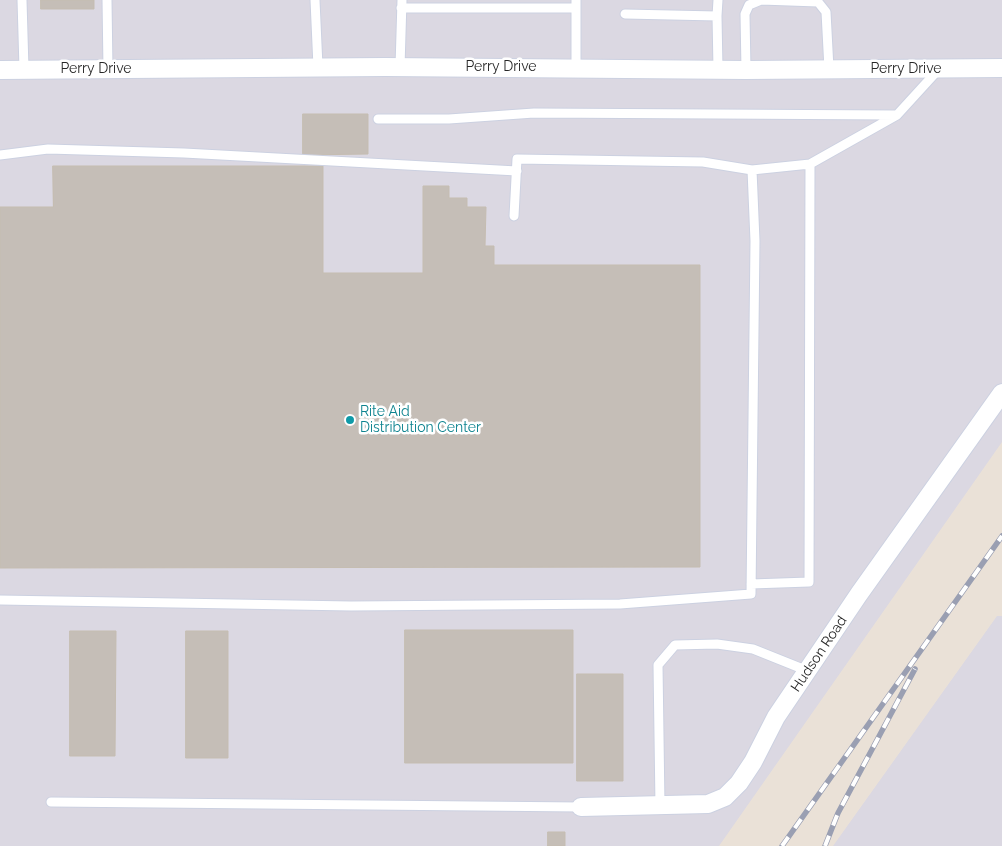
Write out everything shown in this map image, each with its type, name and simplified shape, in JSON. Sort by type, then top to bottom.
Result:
[{"type":"street","name":"Perry Drive","points":[[0,70],[318,67],[746,70],[1002,68]]},
{"type":"street","name":"Hudson Road","points":[[581,807],[708,804],[725,797],[739,783],[753,762],[776,717],[859,594],[1002,393]]},
{"type":"lane","points":[[22,0],[24,69]]},
{"type":"lane","points":[[107,0],[108,69]]},
{"type":"lane","points":[[315,0],[318,67]]},
{"type":"lane","points":[[718,0],[718,69]]},
{"type":"lane","points":[[746,70],[745,14],[749,5],[761,0],[818,2],[826,12],[829,69]]},
{"type":"lane","points":[[400,67],[402,4],[576,4],[576,68]]},
{"type":"lane","points":[[625,14],[717,16]]},
{"type":"lane","points":[[514,216],[517,158],[703,162],[752,170],[810,164],[897,115],[939,69]]},
{"type":"lane","points":[[378,119],[449,119],[534,113],[897,115]]},
{"type":"lane","points":[[0,155],[58,149],[184,153],[517,171]]},
{"type":"lane","points":[[751,584],[809,582],[810,164]]},
{"type":"lane","points":[[0,600],[352,606],[620,604],[751,594],[754,240],[752,170]]},
{"type":"lane","points":[[660,806],[658,665],[675,645],[717,644],[753,649],[808,671]]},
{"type":"lane","points":[[51,802],[581,807]]},
{"type":"shaded area","points":[[0,0],[1002,0],[1002,442],[719,846],[0,846]]},
{"type":"shaded area","points":[[997,616],[1002,616],[1002,846],[833,846]]},
{"type":"building","points":[[41,0],[94,0],[94,9],[41,9]]},
{"type":"building","points":[[303,114],[368,114],[368,154],[303,155]]},
{"type":"building","name":"Rite Aid Distribution Center","points":[[53,166],[323,166],[323,273],[423,273],[423,186],[449,186],[449,198],[467,198],[467,207],[486,207],[485,246],[494,246],[494,265],[700,265],[700,567],[0,568],[0,207],[53,207]]},
{"type":"building","points":[[405,630],[573,630],[573,763],[405,763]]},
{"type":"building","points":[[70,631],[116,631],[115,756],[70,756]]},
{"type":"building","points":[[186,631],[228,631],[228,758],[186,758]]},
{"type":"building","points":[[577,674],[623,674],[623,781],[577,781]]},
{"type":"building","points":[[548,832],[565,832],[565,846],[548,846]]},
{"type":"railway","points":[[782,846],[1002,536]]},
{"type":"railway","points":[[825,846],[838,813],[915,669]]},
{"type":"place","name":"Rite Aid Distribution Center","points":[[350,420]]}]
